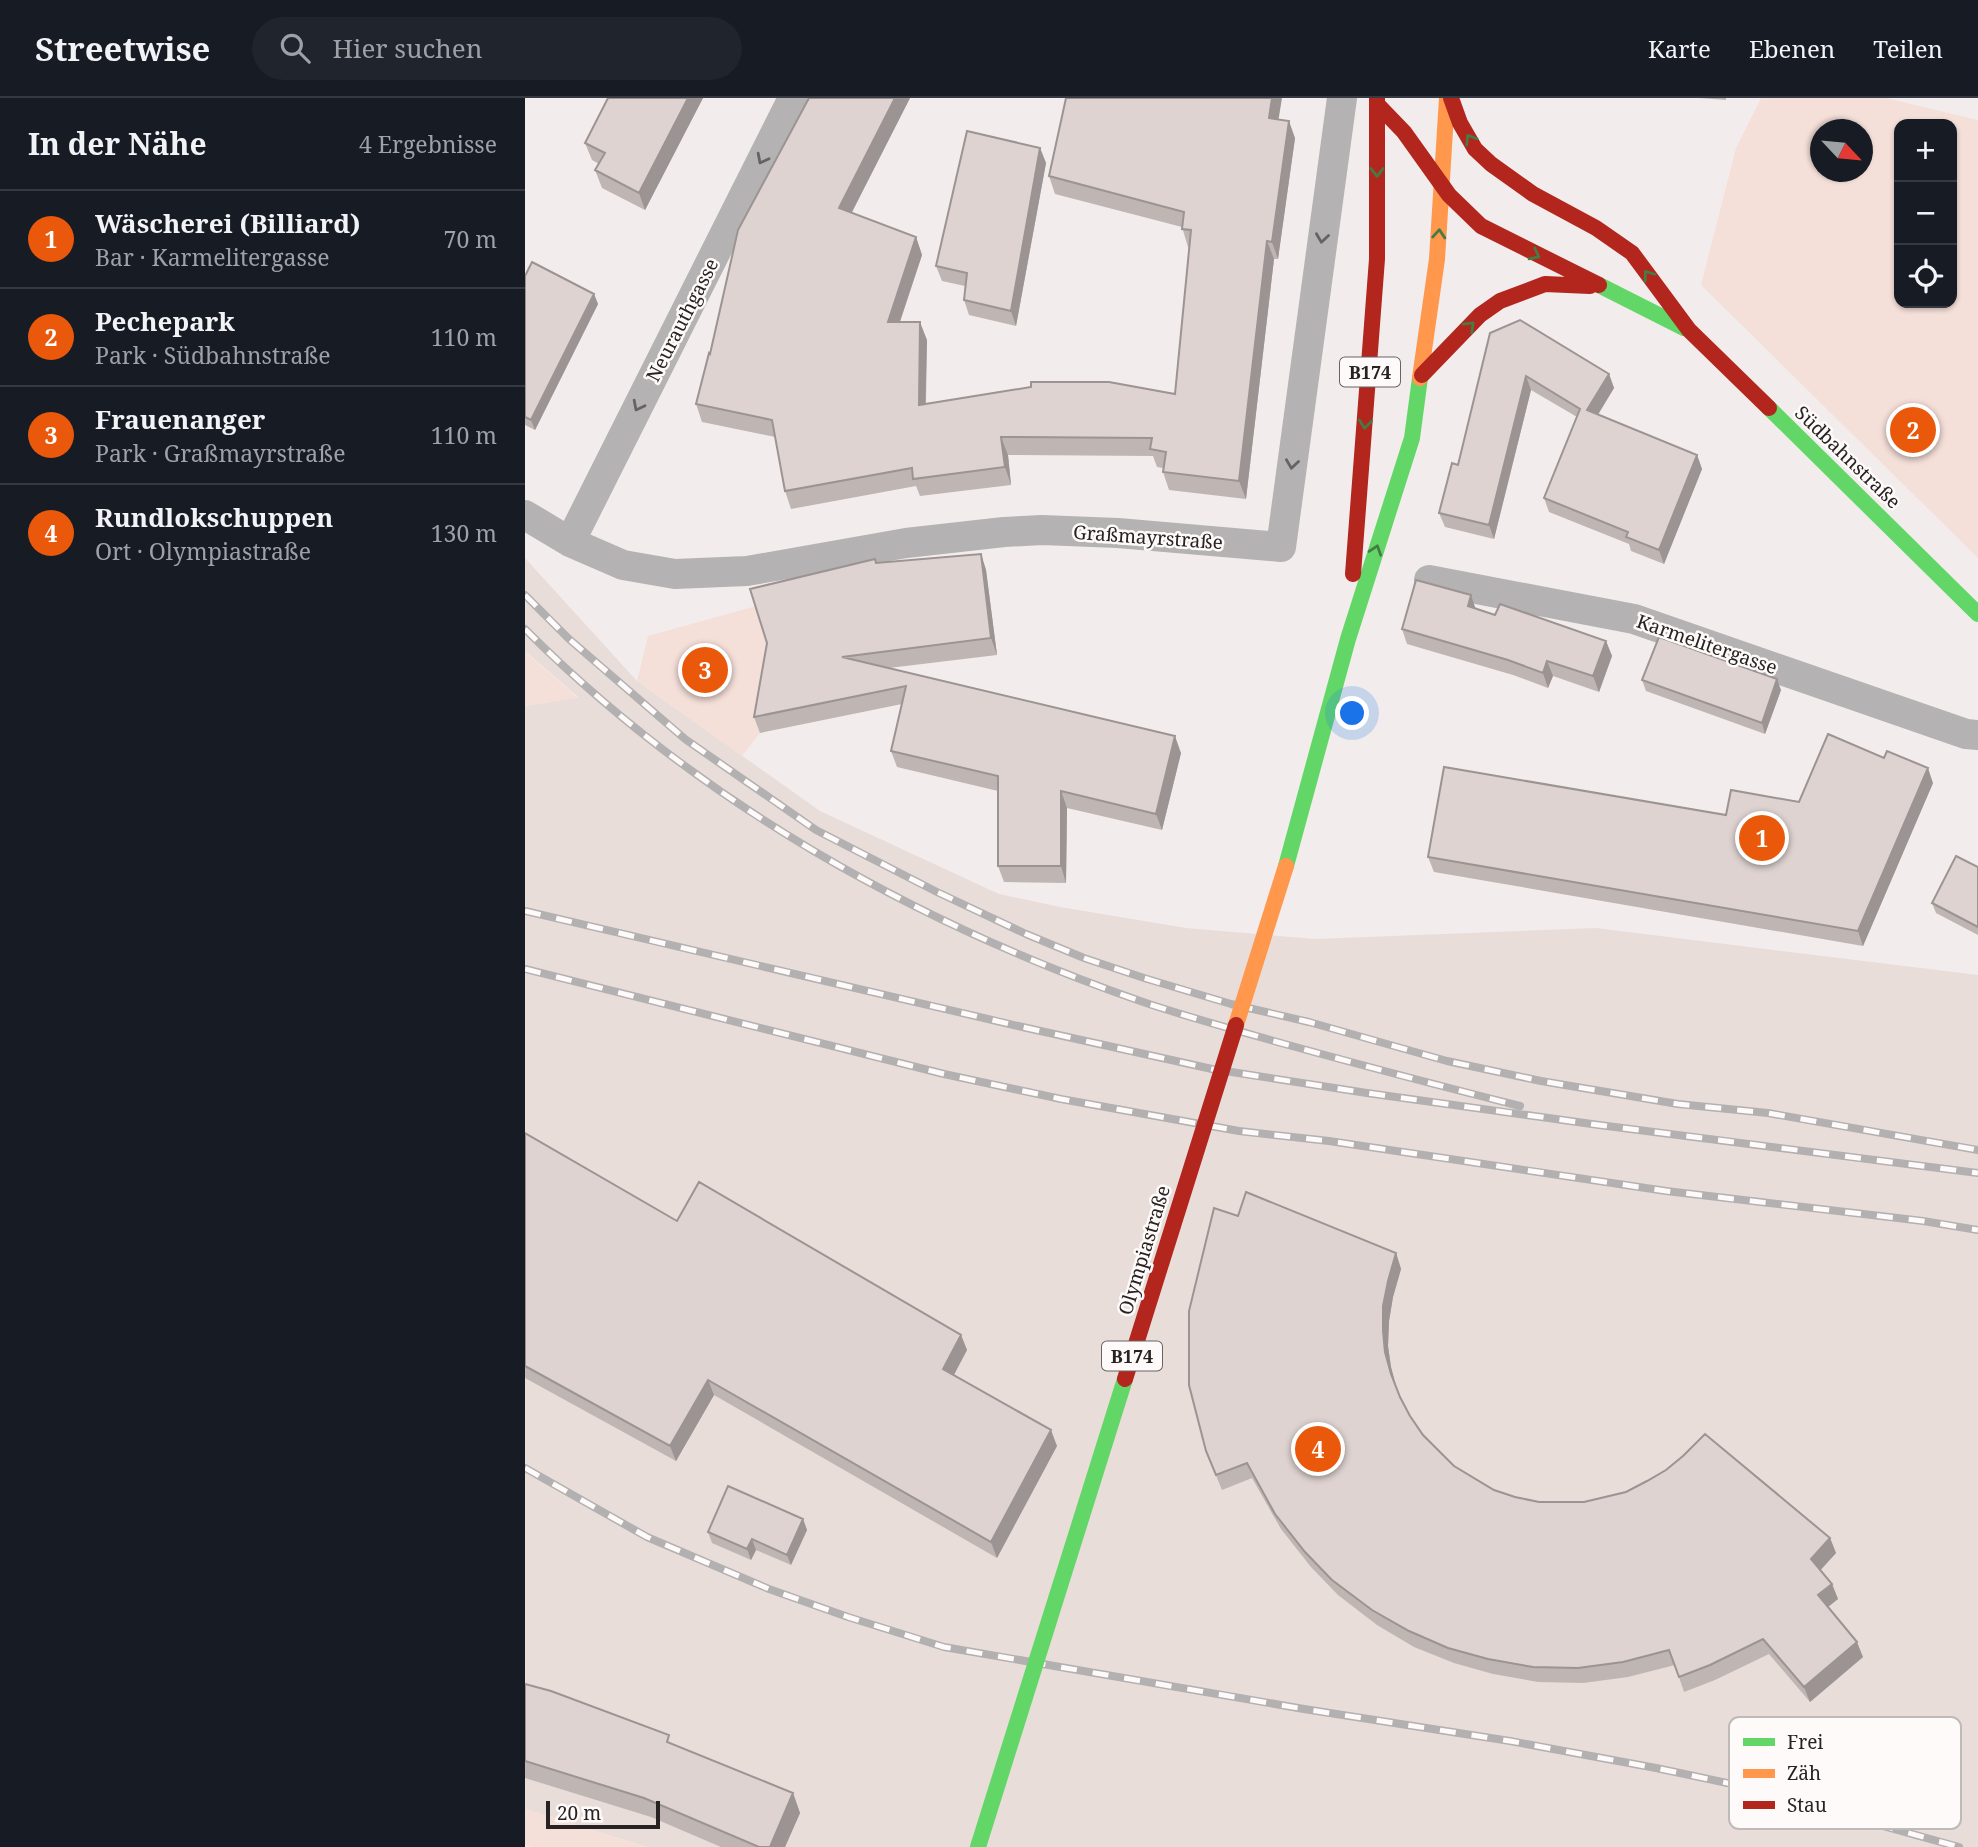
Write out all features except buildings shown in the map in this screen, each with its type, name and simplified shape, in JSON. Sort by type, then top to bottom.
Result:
[{"type":"main road","name":"B174","points":[[1348,639],[1412,438],[1437,260],[1449,98]]},
{"type":"main road","points":[[1449,98],[1475,149],[1525,189],[1596,228],[1632,253],[1689,330]]},
{"type":"main road","name":"B174","points":[[1348,639],[1374,321],[1377,259],[1377,101]]},
{"type":"main road","points":[[1377,101],[1406,134],[1442,187],[1467,216],[1481,226],[1599,287],[1689,330]]},
{"type":"main road","points":[[1422,375],[1474,322],[1500,301],[1545,284],[1599,287]]},
{"type":"main road","name":"Südbahnstraße","points":[[1689,330],[1978,614]]},
{"type":"main road","name":"Olympiastraße","points":[[978,1847],[1286,866],[1348,639]]},
{"type":"street","name":"Neurauthgasse","points":[[570,542],[793,98]]},
{"type":"street","name":"Graßmayrstraße","points":[[525,515],[570,542],[623,565],[675,574],[747,571],[906,542],[1042,530],[1118,533],[1281,547],[1342,98]]},
{"type":"street","name":"Karmelitergasse","points":[[1429,580],[1634,619],[1966,734],[1978,735]]},
{"type":"shaded area","points":[[1761,98],[1886,98],[1978,120],[1978,558],[1701,285],[1736,148]]},
{"type":"shaded area","points":[[525,558],[637,681],[820,811],[999,894],[1186,928],[1315,939],[1596,928],[1978,975],[1978,1847],[647,1847],[525,1809],[525,706],[578,697],[525,651]]},
{"type":"shaded area","points":[[756,606],[773,659],[760,733],[742,756],[637,681],[648,636]]},
{"type":"shaded area","points":[[525,651],[531,657],[578,698],[525,706]]},
{"type":"shaded area","points":[[525,1809],[647,1847],[531,1847],[525,1845]]},
{"type":"railway","points":[[525,595],[569,639],[685,739],[816,830],[937,892],[1084,958],[1231,1004],[1309,1022],[1447,1061],[1541,1081],[1678,1104],[1768,1113],[1978,1150]]},
{"type":"railway","points":[[525,629],[592,692],[663,749],[737,803],[894,896],[976,936],[1146,1003],[1213,1024],[1520,1106]]},
{"type":"railway","points":[[525,911],[1212,1069],[1599,1125],[1978,1173]]},
{"type":"railway","points":[[525,969],[944,1074],[1061,1099],[1239,1131],[1329,1141],[1666,1191],[1923,1221],[1978,1230]]},
{"type":"railway","points":[[525,1468],[647,1537],[769,1589],[944,1647],[1304,1709],[1510,1741],[1729,1783]]},
{"type":"railway","points":[[1894,1829],[1959,1847]]},
{"type":"traffic: fast","points":[[1599,285],[1684,328]]},
{"type":"traffic: fast","points":[[1286,866],[1348,639],[1412,438],[1420,378]]},
{"type":"traffic: fast","points":[[1769,408],[1978,614]]},
{"type":"traffic: fast","points":[[978,1847],[1125,1379]]},
{"type":"traffic: slow","points":[[1420,378],[1437,259],[1447,98]]},
{"type":"traffic: slow","points":[[1236,1025],[1286,866]]},
{"type":"traffic: jam","points":[[1353,574],[1377,259],[1377,98]]},
{"type":"traffic: jam","points":[[1451,98],[1460,123],[1475,149],[1533,194],[1596,228],[1632,253],[1689,330],[1769,408]]},
{"type":"traffic: jam","points":[[1377,104],[1404,132],[1449,195],[1481,226],[1599,285]]},
{"type":"traffic: jam","points":[[1422,375],[1480,315],[1500,301],[1545,284],[1590,286]]},
{"type":"traffic: jam","points":[[1125,1379],[1236,1025]]},
{"type":"place","name":"Pechepark","points":[[1913,430]]},
{"type":"place","name":"Frauenanger","points":[[705,670]]},
{"type":"place","name":"Wäscherei (Billiard)","points":[[1762,838]]},
{"type":"place","name":"Rundlokschuppen","points":[[1318,1449]]}]
